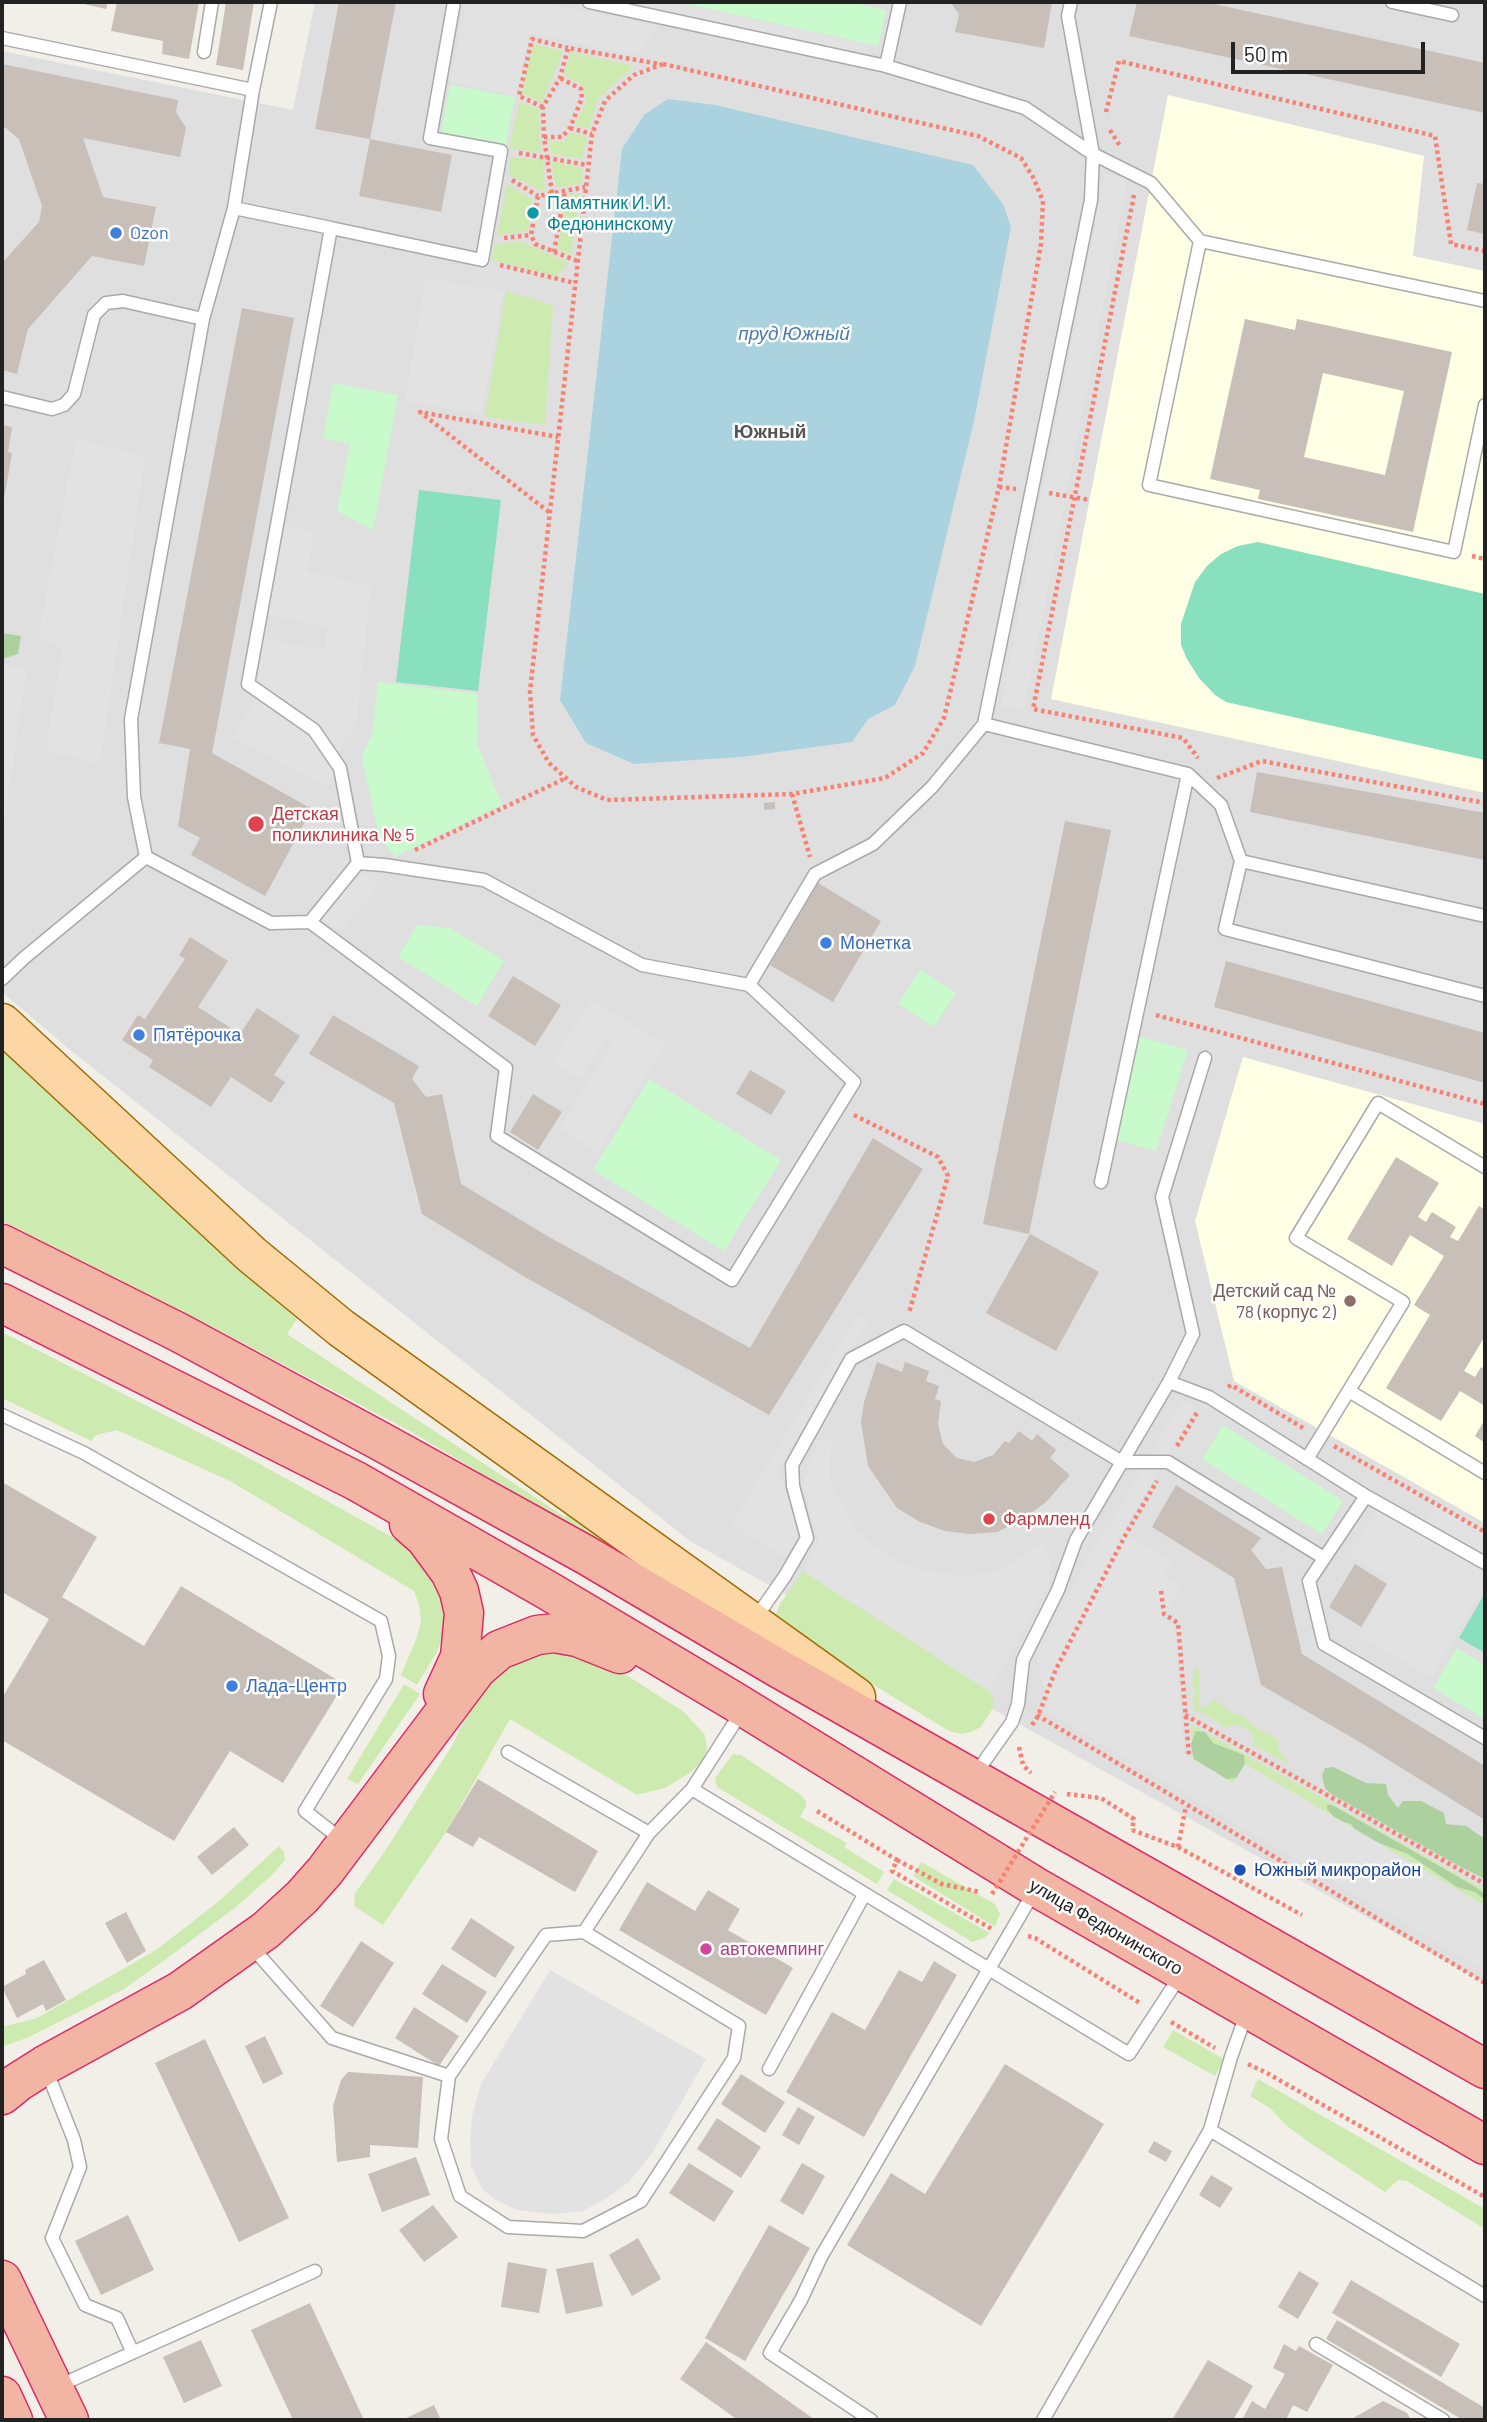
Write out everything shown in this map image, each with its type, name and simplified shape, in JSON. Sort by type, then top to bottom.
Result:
[{"type":"highway","points":[[2,1244],[178,1332],[380,1441],[1485,2069]]},
{"type":"highway","points":[[2,1303],[356,1481],[547,1590],[738,1704]]},
{"type":"highway","points":[[356,1481],[425,1538],[450,1572],[459,1591],[464,1613],[460,1657],[421,1742]]},
{"type":"highway","points":[[2,2095],[45,2065],[180,1991],[248,1943],[302,1897],[348,1844],[477,1669],[499,1650],[537,1634],[555,1633],[577,1637],[738,1704]]},
{"type":"highway","name":"улица Федюнинского","points":[[738,1704],[1037,1887],[1485,2145]]},
{"type":"highway","points":[[2,2074],[45,2065]]},
{"type":"highway","points":[[2,2280],[54,2405]]},
{"type":"highway","points":[[2,2322],[54,2405]]},
{"type":"highway","points":[[2,2396],[13,2420]]},
{"type":"main road","points":[[2,1023],[252,1255],[341,1328],[937,1756]]},
{"type":"lane","points":[[204,52],[212,2]]},
{"type":"lane","points":[[146,857],[134,797],[131,719],[203,319],[234,208],[253,90],[271,2]]},
{"type":"lane","points":[[234,208],[482,260],[501,151],[430,138],[454,2]]},
{"type":"lane","points":[[589,2],[886,66],[1025,108],[1093,154],[1151,183],[1200,240],[1485,301]]},
{"type":"lane","points":[[886,66],[900,2]]},
{"type":"lane","points":[[749,985],[815,874],[873,844],[932,787],[984,724],[1091,200],[1093,154],[1068,16],[1071,2]]},
{"type":"lane","points":[[1392,2],[1452,15]]},
{"type":"lane","points":[[2,38],[253,90]]},
{"type":"lane","points":[[310,922],[358,863],[340,768],[314,730],[248,684],[331,229]]},
{"type":"lane","points":[[1200,240],[1149,485],[1454,552],[1485,405]]},
{"type":"lane","points":[[2,397],[52,409],[64,404],[74,394],[94,315],[106,303],[123,301],[203,319]]},
{"type":"lane","points":[[984,724],[1188,774],[1221,805],[1241,861],[1225,929],[1485,996]]},
{"type":"lane","points":[[1101,1182],[1188,774]]},
{"type":"lane","points":[[146,857],[271,923],[310,922],[506,1068],[498,1136],[732,1280],[854,1082],[749,985],[642,965],[484,880],[358,863]]},
{"type":"lane","points":[[2,979],[146,857]]},
{"type":"lane","points":[[1241,861],[1485,916]]},
{"type":"lane","points":[[973,1777],[1012,1722],[1018,1704],[1023,1660],[1058,1590],[1076,1540],[1169,1382],[1193,1334],[1162,1197],[1205,1058]]},
{"type":"lane","points":[[1307,1459],[1403,1302],[1296,1238],[1378,1103],[1485,1167]]},
{"type":"lane","points":[[753,1622],[807,1538],[793,1486],[792,1465],[851,1359],[904,1331],[1122,1462],[1168,1462],[1324,1558]]},
{"type":"lane","points":[[1169,1382],[1209,1397],[1366,1496],[1485,1563]]},
{"type":"lane","points":[[1349,1391],[1485,1473]]},
{"type":"lane","points":[[2,1415],[84,1452],[382,1621],[389,1656],[386,1679],[305,1811],[348,1844]]},
{"type":"lane","points":[[1366,1496],[1308,1581],[1324,1644],[1485,1738]]},
{"type":"lane","points":[[584,1932],[649,1833],[692,1789],[738,1704]]},
{"type":"lane","points":[[508,1752],[649,1833]]},
{"type":"lane","points":[[692,1789],[1129,2054],[1183,1972]]},
{"type":"lane","points":[[871,2420],[770,2353],[801,2300],[821,2257],[1037,1887]]},
{"type":"lane","points":[[769,2069],[864,1895]]},
{"type":"lane","points":[[584,1932],[739,2026],[734,2057],[642,2201],[583,2231],[508,2227],[460,2196],[440,2139],[449,2076],[547,1935],[584,1932]]},
{"type":"lane","points":[[248,1943],[332,2038],[449,2076]]},
{"type":"lane","points":[[1043,2420],[1210,2130],[1231,2057],[1249,2008]]},
{"type":"lane","points":[[45,2065],[74,2140],[80,2167],[52,2238],[85,2305],[117,2318],[132,2351]]},
{"type":"lane","points":[[1210,2130],[1485,2296]]},
{"type":"lane","points":[[54,2405],[132,2351],[315,2271]]},
{"type":"lane","points":[[1316,2344],[1443,2420]]},
{"type":"path","points":[[543,107],[519,96],[532,39],[663,64],[978,136],[1021,158],[1033,177],[1043,201],[1041,244],[999,487],[944,718],[923,753],[885,778],[792,794],[607,800],[576,787],[549,763],[533,735],[530,691],[592,134],[605,102],[634,75],[663,64]]},
{"type":"path","points":[[552,193],[543,107],[560,78],[568,48]]},
{"type":"path","points":[[1199,759],[1183,738],[1033,709],[1138,176],[1104,120],[1119,61],[1435,136],[1451,244],[1485,251]]},
{"type":"path","points":[[544,136],[562,137],[570,128],[582,98],[581,89],[560,78]]},
{"type":"path","points":[[570,128],[592,134]]},
{"type":"path","points":[[501,151],[547,156],[587,165]]},
{"type":"path","points":[[497,171],[538,196],[585,187]]},
{"type":"path","points":[[554,252],[565,191]]},
{"type":"path","points":[[538,196],[531,235],[535,244],[577,261]]},
{"type":"path","points":[[485,241],[531,235]]},
{"type":"path","points":[[482,260],[575,283]]},
{"type":"path","points":[[550,512],[420,412],[558,437]]},
{"type":"path","points":[[1214,779],[1262,761],[1485,803]]},
{"type":"path","points":[[384,865],[566,778]]},
{"type":"path","points":[[792,794],[815,874]]},
{"type":"path","points":[[1138,1010],[1485,1104]]},
{"type":"path","points":[[838,1107],[938,1157],[948,1175],[904,1331]]},
{"type":"path","points":[[1028,1732],[1038,1716],[1062,1656],[1121,1543],[1196,1413],[1209,1397],[1231,1385],[1485,1532]]},
{"type":"path","points":[[1161,1591],[1164,1614],[1178,1623],[1189,1756]]},
{"type":"path","points":[[1018,1704],[1485,1983]]},
{"type":"path","points":[[1185,1715],[1485,1884]]},
{"type":"path","points":[[1022,1739],[1018,1748],[1023,1765],[1035,1776]]},
{"type":"path","points":[[1056,1791],[1076,1801]]},
{"type":"path","points":[[1056,1791],[1101,1798],[1134,1819],[1132,1829]]},
{"type":"path","points":[[897,1860],[942,1884],[992,1894],[1056,1791]]},
{"type":"path","points":[[1178,1847],[1186,1806]]},
{"type":"path","points":[[1120,1827],[1178,1847],[1302,1915]]},
{"type":"shaded area","points":[[315,2],[1485,2],[1485,1983],[690,1541],[69,1049],[2,992],[2,51],[293,110]]},
{"type":"shaded area","points":[[466,2],[536,2],[657,26],[637,55],[529,33],[516,96],[450,82]]},
{"type":"shaded area","points":[[608,2],[673,2],[869,45],[866,58]]},
{"type":"shaded area","points":[[1168,95],[1424,156],[1413,256],[1485,271],[1485,793],[1051,699]]},
{"type":"shaded area","points":[[1105,174],[1128,178],[1024,710],[1001,706]]},
{"type":"shaded area","points":[[426,278],[503,291],[482,414],[405,401]]},
{"type":"shaded area","points":[[76,439],[145,456],[100,765],[46,750],[62,648],[38,638]]},
{"type":"shaded area","points":[[282,525],[314,533],[307,572],[371,586],[356,724],[336,755],[252,683],[261,637],[324,651],[327,628],[265,614]]},
{"type":"shaded area","points":[[2,665],[27,668],[2,838]]},
{"type":"shaded area","points":[[257,695],[312,733],[337,770],[329,788],[234,738]]},
{"type":"shaded area","points":[[359,871],[378,886],[340,933],[321,918]]},
{"type":"shaded area","points":[[591,999],[665,1045],[598,1153],[559,1129],[614,1040],[607,1036],[581,1080],[552,1063]]},
{"type":"shaded area","name":"Детский сад № 78 (корпус 2)","points":[[1243,1057],[1485,1124],[1485,1523],[1234,1381],[1195,1221]]},
{"type":"shaded area","points":[[858,1315],[868,1321],[778,1469],[799,1535],[784,1558],[731,1524]]},
{"type":"shaded area","points":[[1182,1400],[1195,1407],[1122,1532],[1172,1562],[1164,1575],[1182,1587],[1161,1618],[1174,1625],[1184,1753],[1233,1783],[1245,1764],[1485,1906],[1485,1971],[1051,1714],[1036,1658],[1092,1549],[1110,1525]]},
{"type":"shaded area","points":[[819,1438],[831,1439],[830,1480],[856,1530],[874,1546],[905,1565],[938,1573],[971,1576],[1006,1566],[1043,1541],[1050,1560],[1049,1585],[989,1691],[803,1571],[819,1542],[803,1485]]},
{"type":"shaded area","points":[[1383,1499],[1424,1523],[1436,1502],[1485,1531],[1485,1586],[1431,1678],[1358,1635],[1391,1580],[1349,1555]]},
{"type":"shaded area","points":[[550,1970],[706,2059],[653,2152],[629,2182],[583,2211],[553,2214],[517,2210],[483,2190],[471,2166],[470,2141],[472,2117],[481,2084]]},
{"type":"green space","points":[[678,2],[850,2],[886,10],[878,46]]},
{"type":"green space","points":[[533,44],[563,51],[542,103],[522,93]]},
{"type":"green space","points":[[571,52],[634,66],[598,99],[589,129],[575,125],[586,101],[582,85],[564,75]]},
{"type":"green space","points":[[450,85],[515,97],[506,144],[441,132]]},
{"type":"green space","points":[[519,102],[539,109],[541,152],[509,149]]},
{"type":"green space","points":[[571,132],[587,137],[582,159],[551,154],[549,140],[564,142]]},
{"type":"green space","points":[[509,157],[543,160],[545,192],[509,175]]},
{"type":"green space","points":[[551,161],[583,168],[581,184],[556,188]]},
{"type":"green space","points":[[507,184],[532,199],[528,231],[497,235]]},
{"type":"green space","points":[[580,193],[571,255],[557,249],[566,195]]},
{"type":"green space","points":[[521,241],[570,263],[556,276],[492,260],[494,245]]},
{"type":"green space","points":[[506,291],[553,305],[545,425],[485,417]]},
{"type":"green space","points":[[333,383],[398,395],[373,530],[337,511],[350,444],[323,438]]},
{"type":"green space","points":[[419,490],[501,500],[478,691],[396,682]]},
{"type":"green space","points":[[1258,542],[1485,594],[1485,760],[1226,702],[1215,695],[1199,678],[1187,659],[1181,645],[1181,624],[1195,582],[1207,566],[1221,554],[1238,546]]},
{"type":"green space","points":[[2,633],[21,636],[18,654],[2,659]]},
{"type":"green space","points":[[378,682],[478,694],[477,744],[502,805],[395,857],[379,836],[362,758],[373,731]]},
{"type":"green space","points":[[417,925],[450,928],[504,961],[477,1006],[398,957]]},
{"type":"green space","points":[[920,970],[956,993],[934,1027],[898,1004]]},
{"type":"green space","points":[[1140,1037],[1188,1050],[1156,1151],[1117,1140]]},
{"type":"green space","points":[[2,1044],[297,1319],[287,1334],[565,1517],[567,1514],[695,1601],[410,1431],[180,1310],[2,1221]]},
{"type":"green space","points":[[649,1079],[781,1160],[724,1251],[593,1170]]},
{"type":"green space","points":[[2,1332],[249,1458],[392,1537],[415,1554],[433,1579],[444,1609],[444,1632],[437,1652],[417,1685],[401,1675],[421,1621],[414,1591],[230,1481],[117,1430],[96,1435],[91,1441],[2,1398]]},
{"type":"green space","points":[[1223,1425],[1343,1501],[1322,1534],[1202,1459]]},
{"type":"green space","points":[[803,1571],[989,1691],[994,1700],[993,1708],[981,1727],[961,1734],[949,1731],[787,1632],[777,1623],[776,1614]]},
{"type":"green space","points":[[1485,1593],[1485,1653],[1459,1638]]},
{"type":"green space","points":[[559,1647],[617,1669],[684,1712],[705,1735],[707,1749],[703,1760],[691,1772],[665,1788],[637,1795],[510,1719],[446,1832],[383,1925],[354,1906],[355,1893],[453,1744],[485,1679],[501,1663]]},
{"type":"green space","points":[[1457,1648],[1485,1665],[1485,1719],[1433,1688]]},
{"type":"green space","points":[[1196,1666],[1199,1671],[1201,1708],[1214,1699],[1231,1713],[1241,1715],[1260,1731],[1274,1737],[1279,1751],[1289,1764],[1252,1744],[1254,1741],[1251,1731],[1236,1724],[1225,1728],[1208,1715],[1193,1710],[1195,1689],[1192,1683]]},
{"type":"green space","points":[[404,1684],[420,1694],[358,1784],[347,1779]]},
{"type":"green space","points":[[1191,1724],[1485,1890],[1485,1906],[1245,1764],[1233,1783],[1194,1760]]},
{"type":"green space","points":[[1196,1731],[1205,1732],[1213,1743],[1244,1755],[1245,1768],[1240,1777],[1223,1780],[1215,1771],[1207,1770],[1194,1761],[1191,1744]]},
{"type":"green space","points":[[733,1754],[741,1755],[801,1795],[806,1806],[800,1817],[847,1843],[844,1847],[884,1872],[877,1884],[717,1787],[715,1778]]},
{"type":"green space","points":[[1333,1767],[1366,1783],[1386,1784],[1388,1795],[1398,1808],[1403,1801],[1421,1801],[1444,1813],[1446,1824],[1466,1826],[1485,1839],[1485,1879],[1331,1794],[1325,1788],[1322,1776],[1325,1768]]},
{"type":"green space","points":[[1327,1805],[1332,1805],[1474,1886],[1485,1894],[1485,1900],[1475,1892],[1457,1887],[1408,1854],[1369,1839],[1356,1832],[1351,1824],[1336,1820]]},
{"type":"green space","points":[[279,1846],[284,1852],[285,1860],[272,1875],[236,1907],[169,1957],[124,1989],[29,2037],[2,2047],[2,2027],[37,2018],[156,1950],[218,1902]]},
{"type":"green space","points":[[921,1862],[995,1904],[1000,1914],[995,1927],[913,1876]]},
{"type":"green space","points":[[894,1879],[990,1933],[972,1942],[887,1890]]},
{"type":"green space","points":[[1173,2030],[1224,2059],[1215,2076],[1163,2047]]},
{"type":"green space","points":[[1258,2079],[1485,2209],[1485,2229],[1407,2181],[1398,2180],[1385,2192],[1313,2145],[1287,2126],[1271,2109],[1250,2096]]},
{"type":"water","name":"пруд Южный","points":[[668,99],[715,105],[973,165],[1003,204],[1011,227],[974,421],[915,666],[895,705],[868,719],[852,742],[741,757],[634,764],[586,743],[560,700],[622,149],[644,115]]},
{"type":"building","points":[[75,2],[108,2],[106,9]]},
{"type":"building","points":[[117,2],[199,2],[189,59],[162,54],[163,41],[111,31]]},
{"type":"building","points":[[226,2],[254,2],[243,70],[216,65]]},
{"type":"building","points":[[339,2],[396,2],[370,139],[315,129]]},
{"type":"building","points":[[950,2],[1052,2],[1044,48],[955,32],[959,14]]},
{"type":"building","points":[[1137,2],[1205,2],[1485,63],[1485,113],[1129,36]]},
{"type":"building","points":[[2,64],[178,100],[176,112],[186,128],[180,157],[83,138],[103,197],[156,207],[144,266],[92,256],[28,329],[17,374],[2,370],[2,263],[39,222],[42,206],[19,139],[2,127]]},
{"type":"building","points":[[370,139],[452,155],[441,212],[359,196]]},
{"type":"building","points":[[1477,183],[1485,184],[1485,234],[1467,230]]},
{"type":"building","points":[[242,308],[294,318],[212,753],[312,809],[265,896],[191,855],[200,838],[178,826],[190,749],[159,743]]},
{"type":"building","points":[[1245,319],[1295,330],[1297,319],[1452,352],[1413,532],[1258,499],[1260,490],[1210,479]],"holes":[[[1323,373],[1404,391],[1385,475],[1304,457]]]},
{"type":"building","points":[[2,425],[12,427],[8,452],[12,453],[3,505]]},
{"type":"building","points":[[1257,772],[1485,813],[1485,860],[1250,812]]},
{"type":"building","points":[[775,802],[775,809],[764,810],[764,803]]},
{"type":"building","points":[[1065,821],[1111,830],[1029,1234],[983,1224]]},
{"type":"building","name":"Монетка","points":[[818,883],[881,921],[833,1002],[770,965]]},
{"type":"building","points":[[190,937],[228,961],[198,1007],[240,1034],[257,1008],[300,1036],[274,1075],[285,1082],[271,1103],[231,1077],[211,1107],[149,1067],[153,1060],[122,1040],[138,1015],[145,1019],[185,959],[179,955]]},
{"type":"building","points":[[1226,961],[1485,1033],[1485,1083],[1214,1007]]},
{"type":"building","points":[[513,976],[561,1005],[535,1046],[488,1016]]},
{"type":"building","points":[[333,1015],[419,1066],[412,1079],[426,1097],[442,1094],[461,1184],[549,1237],[750,1348],[873,1138],[923,1169],[769,1415],[525,1277],[422,1214],[394,1103],[309,1054]]},
{"type":"building","points":[[750,1070],[786,1091],[771,1115],[736,1094]]},
{"type":"building","points":[[533,1094],[562,1112],[538,1150],[510,1132]]},
{"type":"building","points":[[1396,1157],[1439,1183],[1418,1217],[1426,1222],[1432,1212],[1456,1227],[1450,1237],[1458,1241],[1479,1206],[1485,1210],[1485,1336],[1464,1371],[1475,1377],[1481,1367],[1485,1370],[1485,1406],[1460,1391],[1441,1421],[1386,1388],[1430,1315],[1414,1305],[1444,1256],[1410,1235],[1392,1266],[1347,1239]]},
{"type":"building","points":[[1030,1234],[1099,1272],[1056,1351],[986,1313]]},
{"type":"building","points":[[877,1362],[902,1372],[905,1362],[929,1371],[926,1381],[939,1386],[935,1399],[941,1401],[938,1424],[943,1444],[957,1458],[974,1462],[993,1455],[1005,1441],[1009,1443],[1019,1431],[1032,1441],[1037,1434],[1056,1450],[1050,1458],[1070,1475],[1046,1502],[1022,1520],[997,1532],[970,1534],[945,1531],[920,1522],[897,1508],[868,1466],[861,1422],[864,1402]]},
{"type":"building","points":[[1485,1419],[1485,1443],[1475,1436]]},
{"type":"building","points":[[2,1482],[97,1537],[62,1597],[144,1646],[181,1586],[344,1684],[283,1783],[230,1751],[174,1841],[2,1740],[2,1698],[49,1619],[2,1592]]},
{"type":"building","points":[[1176,1485],[1261,1538],[1251,1550],[1266,1569],[1282,1567],[1302,1654],[1485,1766],[1485,1820],[1358,1741],[1261,1685],[1234,1578],[1152,1527]]},
{"type":"building","points":[[1355,1564],[1387,1584],[1361,1627],[1329,1607]]},
{"type":"building","points":[[478,1779],[598,1851],[575,1892],[479,1837],[473,1847],[446,1832]]},
{"type":"building","points":[[234,1827],[249,1845],[212,1875],[197,1857]]},
{"type":"building","name":"автокемпинг","points":[[647,1882],[695,1911],[708,1890],[740,1909],[728,1930],[793,1968],[766,2015],[619,1930]]},
{"type":"building","points":[[126,1912],[146,1951],[127,1963],[105,1923]]},
{"type":"building","points":[[471,1918],[515,1947],[495,1978],[451,1949]]},
{"type":"building","points":[[361,1941],[394,1963],[353,2027],[320,2006]]},
{"type":"building","points":[[44,1960],[66,2000],[46,2011],[43,2004],[17,2018],[2,1987]]},
{"type":"building","points":[[934,1961],[957,1975],[864,2137],[786,2092],[832,2012],[865,2030],[899,1970],[922,1982]]},
{"type":"building","points":[[442,1964],[487,1992],[467,2023],[422,1994]]},
{"type":"building","points":[[414,2007],[459,2036],[439,2066],[395,2038]]},
{"type":"building","points":[[265,2036],[283,2074],[263,2084],[245,2046]]},
{"type":"building","points":[[205,2039],[289,2218],[239,2242],[155,2063]]},
{"type":"building","points":[[1005,2064],[1104,2124],[981,2326],[847,2245],[891,2173],[925,2194]]},
{"type":"building","points":[[348,2072],[423,2077],[418,2148],[370,2145],[370,2157],[337,2162],[333,2106],[341,2080]]},
{"type":"building","points":[[741,2074],[785,2102],[765,2133],[721,2104]]},
{"type":"building","points":[[798,2107],[815,2117],[799,2145],[782,2135]]},
{"type":"building","points":[[717,2118],[761,2147],[741,2178],[697,2149]]},
{"type":"building","points":[[1154,2141],[1172,2151],[1166,2162],[1148,2152]]},
{"type":"building","points":[[416,2157],[430,2195],[382,2212],[368,2174]]},
{"type":"building","points":[[689,2163],[734,2191],[714,2222],[669,2193]]},
{"type":"building","points":[[802,2163],[825,2176],[803,2215],[780,2201]]},
{"type":"building","points":[[1211,2175],[1233,2188],[1220,2208],[1199,2195]]},
{"type":"building","points":[[433,2205],[458,2237],[424,2262],[399,2230]]},
{"type":"building","points":[[128,2215],[154,2270],[101,2295],[75,2241]]},
{"type":"building","points":[[769,2225],[810,2248],[745,2361],[705,2338]]},
{"type":"building","points":[[638,2238],[661,2279],[632,2296],[609,2255]]},
{"type":"building","points":[[508,2262],[547,2269],[539,2313],[501,2307]]},
{"type":"building","points":[[593,2262],[603,2306],[566,2314],[556,2269]]},
{"type":"building","points":[[1299,2271],[1319,2283],[1298,2319],[1278,2307]]},
{"type":"building","points":[[1351,2280],[1460,2344],[1441,2377],[1332,2313]]},
{"type":"building","points":[[310,2303],[364,2420],[293,2420],[251,2330]]},
{"type":"building","points":[[1337,2320],[1485,2408],[1485,2420],[1463,2420],[1326,2339]]},
{"type":"building","points":[[201,2340],[222,2386],[184,2403],[163,2357]]},
{"type":"building","points":[[706,2342],[815,2420],[738,2420],[680,2379]]},
{"type":"building","points":[[1284,2344],[1296,2351],[1299,2346],[1333,2365],[1307,2412],[1293,2405],[1286,2420],[1242,2420],[1252,2401],[1265,2409],[1285,2374],[1273,2368]]},
{"type":"building","points":[[1208,2360],[1253,2386],[1233,2420],[1172,2420]]},
{"type":"building","points":[[1383,2401],[1407,2413],[1411,2420],[1350,2420]]},
{"type":"building","points":[[434,2405],[441,2420],[402,2420]]},
{"type":"place","name":"Памятник И. И. Федюнинскому","points":[[533,213]]},
{"type":"place","name":"Ozon","points":[[116,233]]},
{"type":"place","name":"Детская поликлиника № 5","points":[[256,824]]},
{"type":"place","name":"Монетка","points":[[826,943]]},
{"type":"place","name":"Пятёрочка","points":[[139,1035]]},
{"type":"place","name":"Детский сад № 78 (корпус 2)","points":[[1350,1301]]},
{"type":"place","name":"Фармленд","points":[[989,1519]]},
{"type":"place","name":"Лада-Центр","points":[[232,1686]]},
{"type":"place","name":"Южный микрорайон","points":[[1240,1870]]},
{"type":"place","name":"автокемпинг","points":[[706,1949]]},
{"type":"district","name":"Южный","points":[[770,432]]}]
